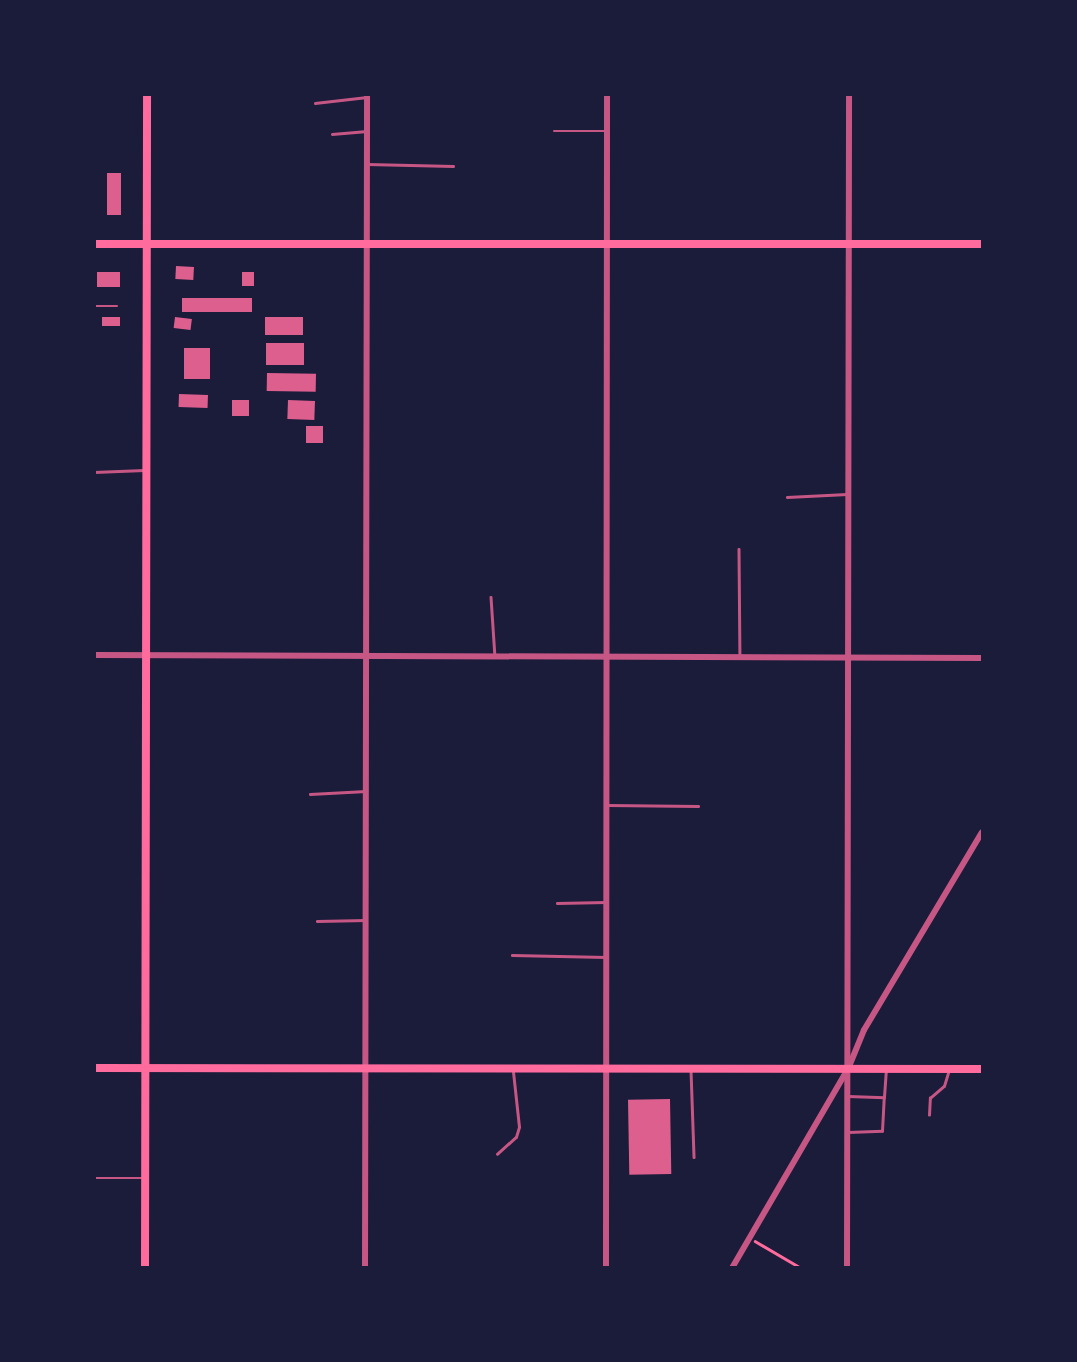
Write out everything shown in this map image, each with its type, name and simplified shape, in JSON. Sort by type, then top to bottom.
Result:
[{"type":"main road","points":[[145,1268],[147,94]]},
{"type":"main road","points":[[94,244],[982,244]]},
{"type":"main road","points":[[94,1068],[982,1069]]},
{"type":"street","points":[[606,1268],[607,94]]},
{"type":"street","points":[[847,1268],[849,94]]},
{"type":"street","points":[[365,1268],[367,96]]},
{"type":"street","points":[[94,655],[982,658]]},
{"type":"street","points":[[732,1268],[848,1069],[864,1030],[982,832]]},
{"type":"lane","points":[[315,103],[367,96]]},
{"type":"lane","points":[[332,134],[367,131]]},
{"type":"lane","points":[[554,131],[607,131]]},
{"type":"lane","points":[[367,164],[453,166]]},
{"type":"lane","points":[[94,306],[117,306]]},
{"type":"lane","points":[[94,472],[146,470]]},
{"type":"lane","points":[[788,497],[849,494]]},
{"type":"lane","points":[[740,549],[740,657]]},
{"type":"lane","points":[[491,597],[495,657]]},
{"type":"lane","points":[[310,794],[366,792]]},
{"type":"lane","points":[[607,805],[698,806]]},
{"type":"lane","points":[[557,903],[606,902]]},
{"type":"lane","points":[[317,921],[366,920]]},
{"type":"lane","points":[[512,955],[606,957]]},
{"type":"lane","points":[[497,1154],[516,1137],[519,1127],[512,1068]]},
{"type":"lane","points":[[691,1069],[694,1157]]},
{"type":"lane","points":[[848,1132],[882,1131],[886,1069]]},
{"type":"lane","points":[[929,1115],[930,1098],[944,1086],[950,1069]]},
{"type":"lane","points":[[848,1096],[884,1097]]},
{"type":"lane","points":[[94,1178],[145,1178]]},
{"type":"path","points":[[750,1238],[801,1268]]},
{"type":"building","points":[[107,173],[121,173],[121,215],[107,215]]},
{"type":"building","points":[[176,266],[194,267],[193,280],[175,279]]},
{"type":"building","points":[[97,272],[120,272],[120,287],[97,287]]},
{"type":"building","points":[[242,272],[254,272],[254,286],[242,286]]},
{"type":"building","points":[[182,298],[252,298],[252,312],[182,312]]},
{"type":"building","points":[[102,317],[120,317],[120,326],[102,326]]},
{"type":"building","points":[[175,317],[192,319],[191,330],[174,328]]},
{"type":"building","points":[[265,317],[303,317],[303,335],[265,335]]},
{"type":"building","points":[[266,343],[304,343],[304,365],[266,365]]},
{"type":"building","points":[[184,348],[210,348],[210,379],[184,379]]},
{"type":"building","points":[[267,373],[316,374],[316,392],[267,391]]},
{"type":"building","points":[[179,394],[208,395],[208,408],[179,407]]},
{"type":"building","points":[[232,400],[249,400],[249,416],[232,416]]},
{"type":"building","points":[[288,400],[315,401],[314,420],[287,419]]},
{"type":"building","points":[[306,426],[323,426],[323,443],[306,443]]},
{"type":"building","points":[[670,1099],[671,1174],[629,1175],[628,1100]]}]
